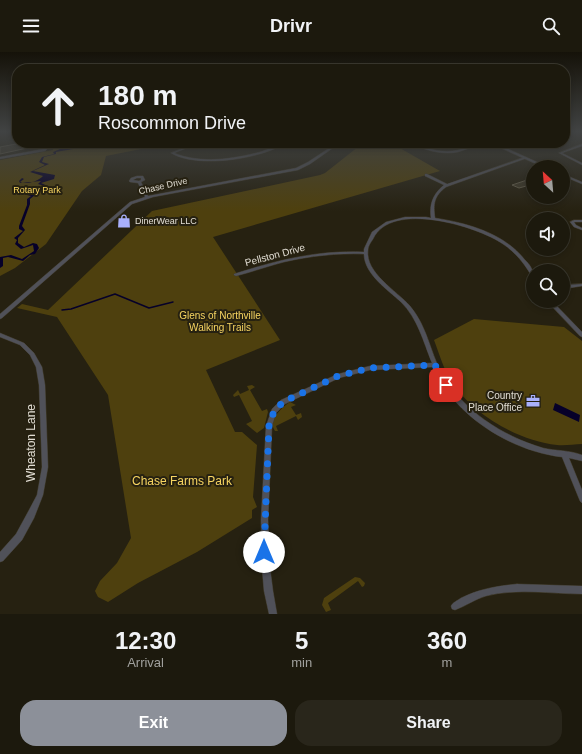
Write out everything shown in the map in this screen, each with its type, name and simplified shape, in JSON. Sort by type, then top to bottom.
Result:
[{"type":"street","points":[[186,158],[207,161],[225,158]]},
{"type":"street","name":"Chase Drive","points":[[0,317],[124,208],[136,200],[147,196],[296,168],[316,158]]},
{"type":"street","points":[[433,218],[433,200],[438,191],[446,185],[525,158]]},
{"type":"street","points":[[527,158],[530,160]]},
{"type":"street","points":[[570,158],[582,164]]},
{"type":"street","points":[[426,175],[446,185]]},
{"type":"street","points":[[570,178],[582,183]]},
{"type":"street","points":[[139,182],[147,196]]},
{"type":"street","points":[[526,265],[517,253],[498,238],[467,225],[433,218],[408,218],[384,225],[372,236],[366,253],[372,271],[405,302],[419,322],[442,380],[454,396],[482,421],[525,444],[544,451],[580,456]]},
{"type":"street","points":[[582,222],[572,222],[575,226],[582,229]]},
{"type":"street","name":"Pellston Drive","points":[[236,275],[303,255],[331,252],[366,253]]},
{"type":"street","points":[[570,286],[582,285]]},
{"type":"street","points":[[555,308],[561,316],[582,335]]},
{"type":"street","name":"Wheaton Lane","points":[[0,335],[22,344],[32,354],[39,367],[42,385],[45,467],[40,495],[31,515],[19,537],[0,558]]},
{"type":"street","points":[[273,614],[264,565],[269,426],[272,414],[280,404],[310,388],[338,376],[360,370],[435,365]]},
{"type":"street","points":[[565,455],[582,500]]},
{"type":"street","points":[[455,606],[468,598],[493,590],[507,588],[582,590]]},
{"type":"green space","name":"Rotary Park","points":[[9,158],[105,158],[101,175],[82,191],[46,244],[15,268],[0,276],[0,160]]},
{"type":"green space","name":"Chase Farms Park","points":[[344,158],[418,158],[440,171],[213,237],[280,340],[206,370],[235,432],[242,432],[257,445],[253,497],[257,507],[252,510],[252,518],[197,552],[138,583],[108,602],[98,597],[95,591],[100,581],[117,563],[131,538],[108,395],[57,317],[17,308],[22,304],[48,310],[152,211],[325,173]]},
{"type":"green space","points":[[474,319],[564,327],[582,341],[582,444],[560,445],[542,442],[512,432],[483,414],[459,392],[450,380],[434,340]]},
{"type":"green space","points":[[252,385],[255,387],[250,390],[262,411],[267,409],[268,412],[264,428],[257,433],[246,424],[252,421],[239,395],[234,397],[233,395],[238,390],[240,394],[249,390],[247,386]]},
{"type":"green space","points":[[290,402],[296,405],[291,407],[296,415],[301,413],[302,417],[298,420],[296,416],[276,426],[278,431],[275,431],[273,423],[276,415]]},
{"type":"green space","points":[[355,577],[360,578],[365,583],[364,586],[362,587],[358,581],[328,603],[331,610],[326,612],[322,605],[324,598]]},
{"type":"shaded area","points":[[41,158],[44,158],[42,162],[49,164],[33,171],[55,175],[54,179],[41,183],[50,187],[44,190],[29,192],[35,195],[30,199],[30,204],[22,226],[25,230],[18,238],[18,243],[24,247],[33,243],[37,244],[39,248],[35,254],[30,255],[23,261],[8,257],[3,258],[3,266],[0,268],[0,257],[11,255],[22,259],[34,251],[33,245],[21,249],[15,244],[17,240],[14,238],[23,231],[19,229],[19,226],[27,205],[27,199],[31,196],[27,195],[28,191],[48,187],[38,184],[41,181],[33,182],[43,176],[30,172],[45,165],[39,162]]},
{"type":"shaded area","points":[[555,403],[580,415],[579,422],[553,410]]},
{"type":"building","points":[[526,180],[526,186],[519,188],[512,185]]},
{"type":"waterway","points":[[62,310],[71,309],[115,294],[149,308],[173,302]]},
{"type":"place","name":"DinerWear LLC","points":[[124,221]]},
{"type":"place","name":"Country Place Office","points":[[533,401]]},
{"type":"route","points":[[264,552],[269,426],[272,414],[280,404],[287,399],[338,376],[348,372],[370,368],[435,365],[446,385]]},
{"type":"park label","name":"Glens of Northville Walking Trails","points":[[220,320]]}]
